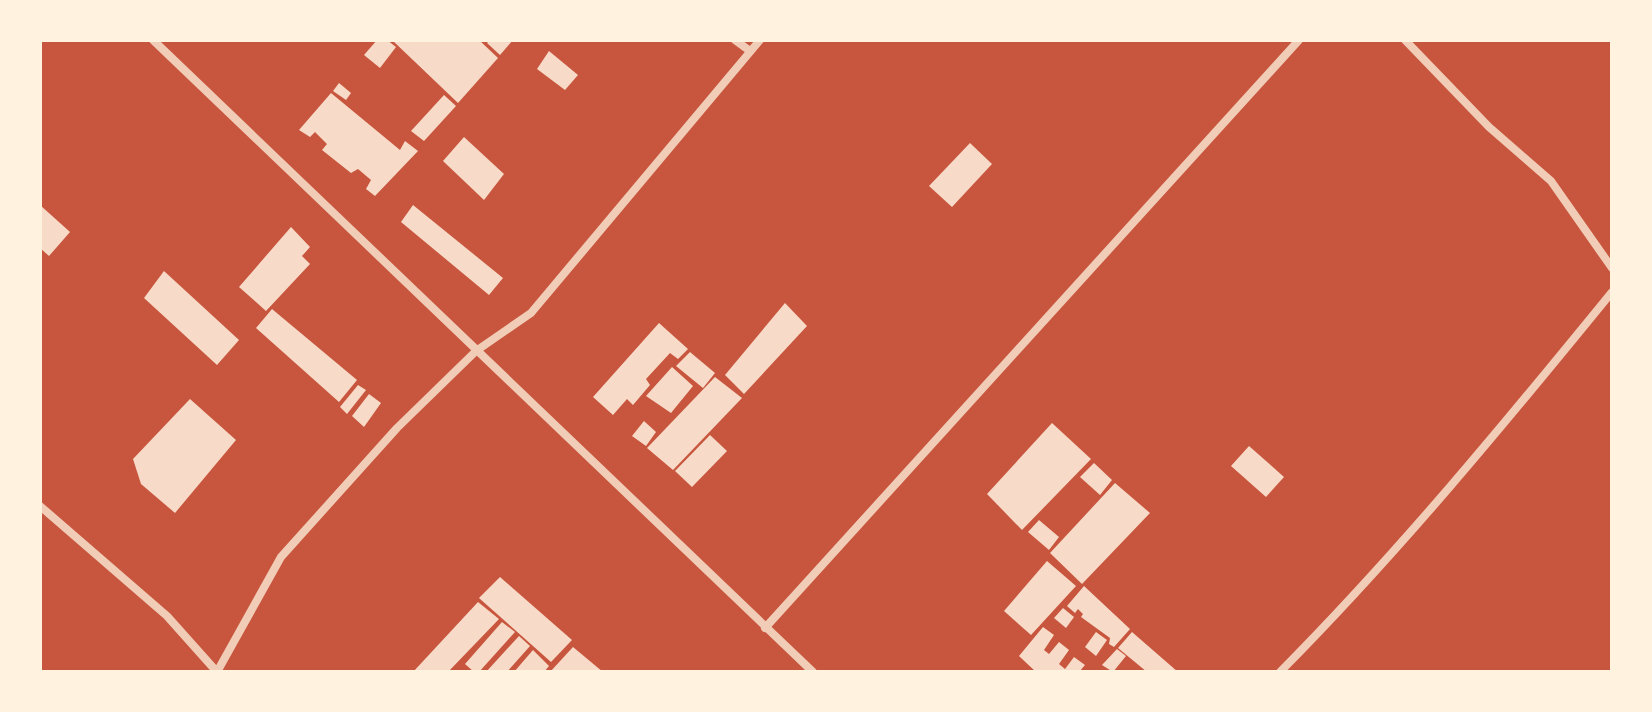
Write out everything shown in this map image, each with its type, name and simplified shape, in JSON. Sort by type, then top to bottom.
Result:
[{"type":"street","points":[[153,40],[813,672]]},
{"type":"street","points":[[735,40],[750,51]]},
{"type":"street","points":[[40,506],[167,616],[217,672],[281,557],[397,428],[476,351],[531,313],[760,40]]},
{"type":"street","points":[[765,628],[1299,40]]},
{"type":"street","points":[[1405,40],[1489,127],[1551,181],[1612,268]]},
{"type":"street","points":[[1280,672],[1351,599],[1522,402],[1612,292]]},
{"type":"building","points":[[377,40],[387,40],[396,47],[380,68],[364,55]]},
{"type":"building","points":[[392,40],[479,40],[498,58],[458,103]]},
{"type":"building","points":[[490,40],[513,40],[500,55],[487,43]]},
{"type":"building","points":[[549,51],[578,75],[565,90],[537,69]]},
{"type":"building","points":[[339,83],[351,93],[346,100],[333,91]]},
{"type":"building","points":[[331,93],[400,150],[405,141],[418,151],[375,196],[366,189],[371,180],[358,169],[351,173],[322,150],[327,144],[315,132],[310,137],[299,130]]},
{"type":"building","points":[[444,95],[456,106],[424,141],[411,131]]},
{"type":"building","points":[[464,137],[504,174],[484,200],[443,161]]},
{"type":"building","points":[[970,143],[992,164],[952,207],[929,186]]},
{"type":"building","points":[[40,205],[70,232],[49,256],[40,248]]},
{"type":"building","points":[[413,205],[503,278],[489,295],[401,222]]},
{"type":"building","points":[[291,227],[310,247],[302,256],[310,264],[266,311],[239,287]]},
{"type":"building","points":[[164,271],[239,340],[217,365],[144,298]]},
{"type":"building","points":[[785,303],[807,326],[744,394],[725,375]]},
{"type":"building","points":[[272,309],[357,380],[339,402],[256,328]]},
{"type":"building","points":[[659,323],[688,349],[678,359],[670,353],[646,379],[650,385],[633,405],[627,399],[613,415],[593,397]]},
{"type":"building","points":[[690,352],[715,373],[703,388],[676,366]]},
{"type":"building","points":[[672,367],[693,386],[671,413],[646,396]]},
{"type":"building","points":[[715,377],[742,398],[673,470],[647,448]]},
{"type":"building","points":[[358,385],[366,390],[347,414],[340,407]]},
{"type":"building","points":[[369,394],[381,403],[364,427],[352,416]]},
{"type":"building","points":[[190,399],[236,440],[175,513],[141,484],[133,459]]},
{"type":"building","points":[[644,421],[656,432],[646,446],[632,436]]},
{"type":"building","points":[[1052,423],[1091,459],[1022,530],[987,494]]},
{"type":"building","points":[[710,435],[727,451],[692,487],[675,471]]},
{"type":"building","points":[[1249,446],[1284,477],[1266,497],[1231,466]]},
{"type":"building","points":[[1094,463],[1112,480],[1100,495],[1080,477]]},
{"type":"building","points":[[1115,483],[1150,513],[1082,584],[1050,553]]},
{"type":"building","points":[[1039,520],[1059,537],[1049,550],[1028,532]]},
{"type":"building","points":[[1047,561],[1076,586],[1031,635],[1004,611]]},
{"type":"building","points":[[500,577],[572,640],[551,662],[479,598]]},
{"type":"building","points":[[1084,586],[1130,629],[1114,647],[1109,644],[1110,638],[1081,617],[1083,614],[1078,609],[1075,613],[1067,606]]},
{"type":"building","points":[[478,602],[499,619],[448,672],[413,672]]},
{"type":"building","points":[[1063,608],[1074,617],[1066,628],[1054,618]]},
{"type":"building","points":[[502,622],[515,632],[479,672],[474,672],[465,664]]},
{"type":"building","points":[[1043,627],[1054,635],[1044,650],[1049,654],[1059,642],[1069,650],[1059,664],[1065,669],[1074,657],[1085,665],[1079,672],[1036,672],[1019,656]]},
{"type":"building","points":[[1096,632],[1107,640],[1096,656],[1085,647]]},
{"type":"building","points":[[1132,632],[1178,672],[1147,672],[1118,648]]},
{"type":"building","points":[[519,636],[530,646],[507,672],[486,672]]},
{"type":"building","points":[[573,647],[603,672],[550,672]]},
{"type":"building","points":[[1117,649],[1126,656],[1113,672],[1102,665]]},
{"type":"building","points":[[533,650],[549,666],[544,672],[514,672]]}]
